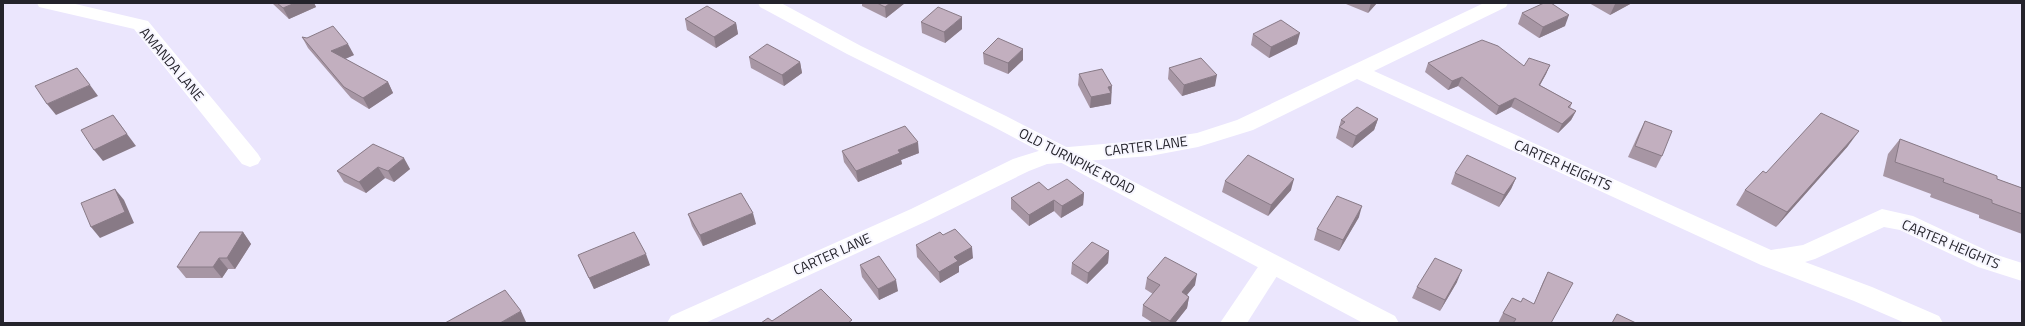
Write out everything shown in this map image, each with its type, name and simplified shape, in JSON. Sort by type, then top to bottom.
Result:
[{"type":"street","name":"AMANDA LANE","points":[[46,3],[141,25],[250,159]]},
{"type":"street","name":"OLD TURNPIKE ROAD","points":[[767,3],[854,50],[1063,154],[1272,265],[1386,323]]},
{"type":"street","name":"CARTER LANE","points":[[680,323],[919,215],[1021,164],[1045,157],[1063,154],[1150,148],[1198,140],[1245,125],[1499,3]]},
{"type":"street","name":"CARTER HEIGHTS","points":[[1356,71],[1769,259],[1863,294],[1930,323]]},
{"type":"street","name":"CARTER HEIGHTS","points":[[1769,259],[1807,253],[1882,218],[1905,222],[1986,261],[2022,272]]},
{"type":"street","points":[[1234,323],[1272,265]]},
{"type":"building","points":[[277,3],[295,3],[283,8]]},
{"type":"building","points":[[877,3],[890,3],[885,7]]},
{"type":"building","points":[[1544,3],[1551,3],[1569,15],[1543,27],[1522,13]]},
{"type":"building","points":[[707,6],[736,23],[714,37],[685,19]]},
{"type":"building","points":[[938,7],[962,17],[944,32],[921,22]]},
{"type":"building","points":[[1281,20],[1300,33],[1271,47],[1253,34]]},
{"type":"building","points":[[333,26],[348,44],[331,51],[388,82],[363,98],[344,87],[302,37],[307,38]]},
{"type":"building","points":[[998,38],[1023,49],[1008,63],[983,53]]},
{"type":"building","points":[[1482,40],[1498,46],[1524,66],[1529,58],[1550,65],[1539,85],[1572,103],[1568,107],[1576,111],[1562,124],[1515,98],[1499,106],[1462,77],[1452,81],[1428,63]]},
{"type":"building","points":[[767,44],[800,62],[782,75],[749,57]]},
{"type":"building","points":[[1201,58],[1217,75],[1184,85],[1169,68]]},
{"type":"building","points":[[77,68],[90,85],[47,104],[35,86]]},
{"type":"building","points":[[1102,69],[1112,86],[1108,87],[1111,93],[1091,97],[1079,74]]},
{"type":"building","points":[[1357,107],[1378,119],[1356,136],[1339,127],[1345,122],[1341,120]]},
{"type":"building","points":[[1821,113],[1859,131],[1787,212],[1745,190],[1763,171],[1766,173]]},
{"type":"building","points":[[113,115],[127,134],[94,150],[81,130]]},
{"type":"building","points":[[1645,121],[1672,131],[1662,156],[1635,146]]},
{"type":"building","points":[[905,126],[918,142],[898,150],[900,153],[856,171],[842,151]]},
{"type":"building","points":[[1900,139],[1997,176],[1997,179],[2022,188],[2022,214],[1992,203],[1992,200],[1943,182],[1944,179],[1895,162]]},
{"type":"building","points":[[373,144],[404,158],[388,171],[378,167],[359,182],[337,171]]},
{"type":"building","points":[[1248,155],[1294,179],[1271,205],[1225,181]]},
{"type":"building","points":[[1467,155],[1516,178],[1504,195],[1455,173]]},
{"type":"building","points":[[1067,179],[1084,193],[1062,206],[1054,200],[1029,215],[1011,198],[1039,182],[1048,190]]},
{"type":"building","points":[[115,189],[125,212],[91,227],[81,203]]},
{"type":"building","points":[[741,193],[753,213],[700,235],[688,214]]},
{"type":"building","points":[[1337,196],[1362,206],[1343,240],[1317,229]]},
{"type":"building","points":[[955,229],[972,247],[954,257],[958,261],[939,272],[916,245],[940,232],[943,235]]},
{"type":"building","points":[[200,232],[243,232],[227,258],[219,258],[213,267],[177,267]]},
{"type":"building","points":[[634,232],[646,254],[589,278],[578,255]]},
{"type":"building","points":[[1092,242],[1109,251],[1088,273],[1072,263]]},
{"type":"building","points":[[879,256],[896,280],[878,289],[860,265]]},
{"type":"building","points":[[1165,257],[1197,274],[1182,292],[1189,297],[1170,321],[1143,305],[1160,285],[1147,278]]},
{"type":"building","points":[[1435,258],[1462,270],[1445,300],[1417,287]]},
{"type":"building","points":[[1548,272],[1573,283],[1551,323],[1513,323],[1516,319],[1503,313],[1512,298],[1521,302],[1523,298],[1534,304]]},
{"type":"building","points":[[821,289],[852,320],[848,323],[761,323],[768,318],[772,321]]},
{"type":"building","points":[[505,290],[521,311],[500,323],[445,323]]},
{"type":"building","points":[[1617,314],[1636,323],[1612,323]]}]
